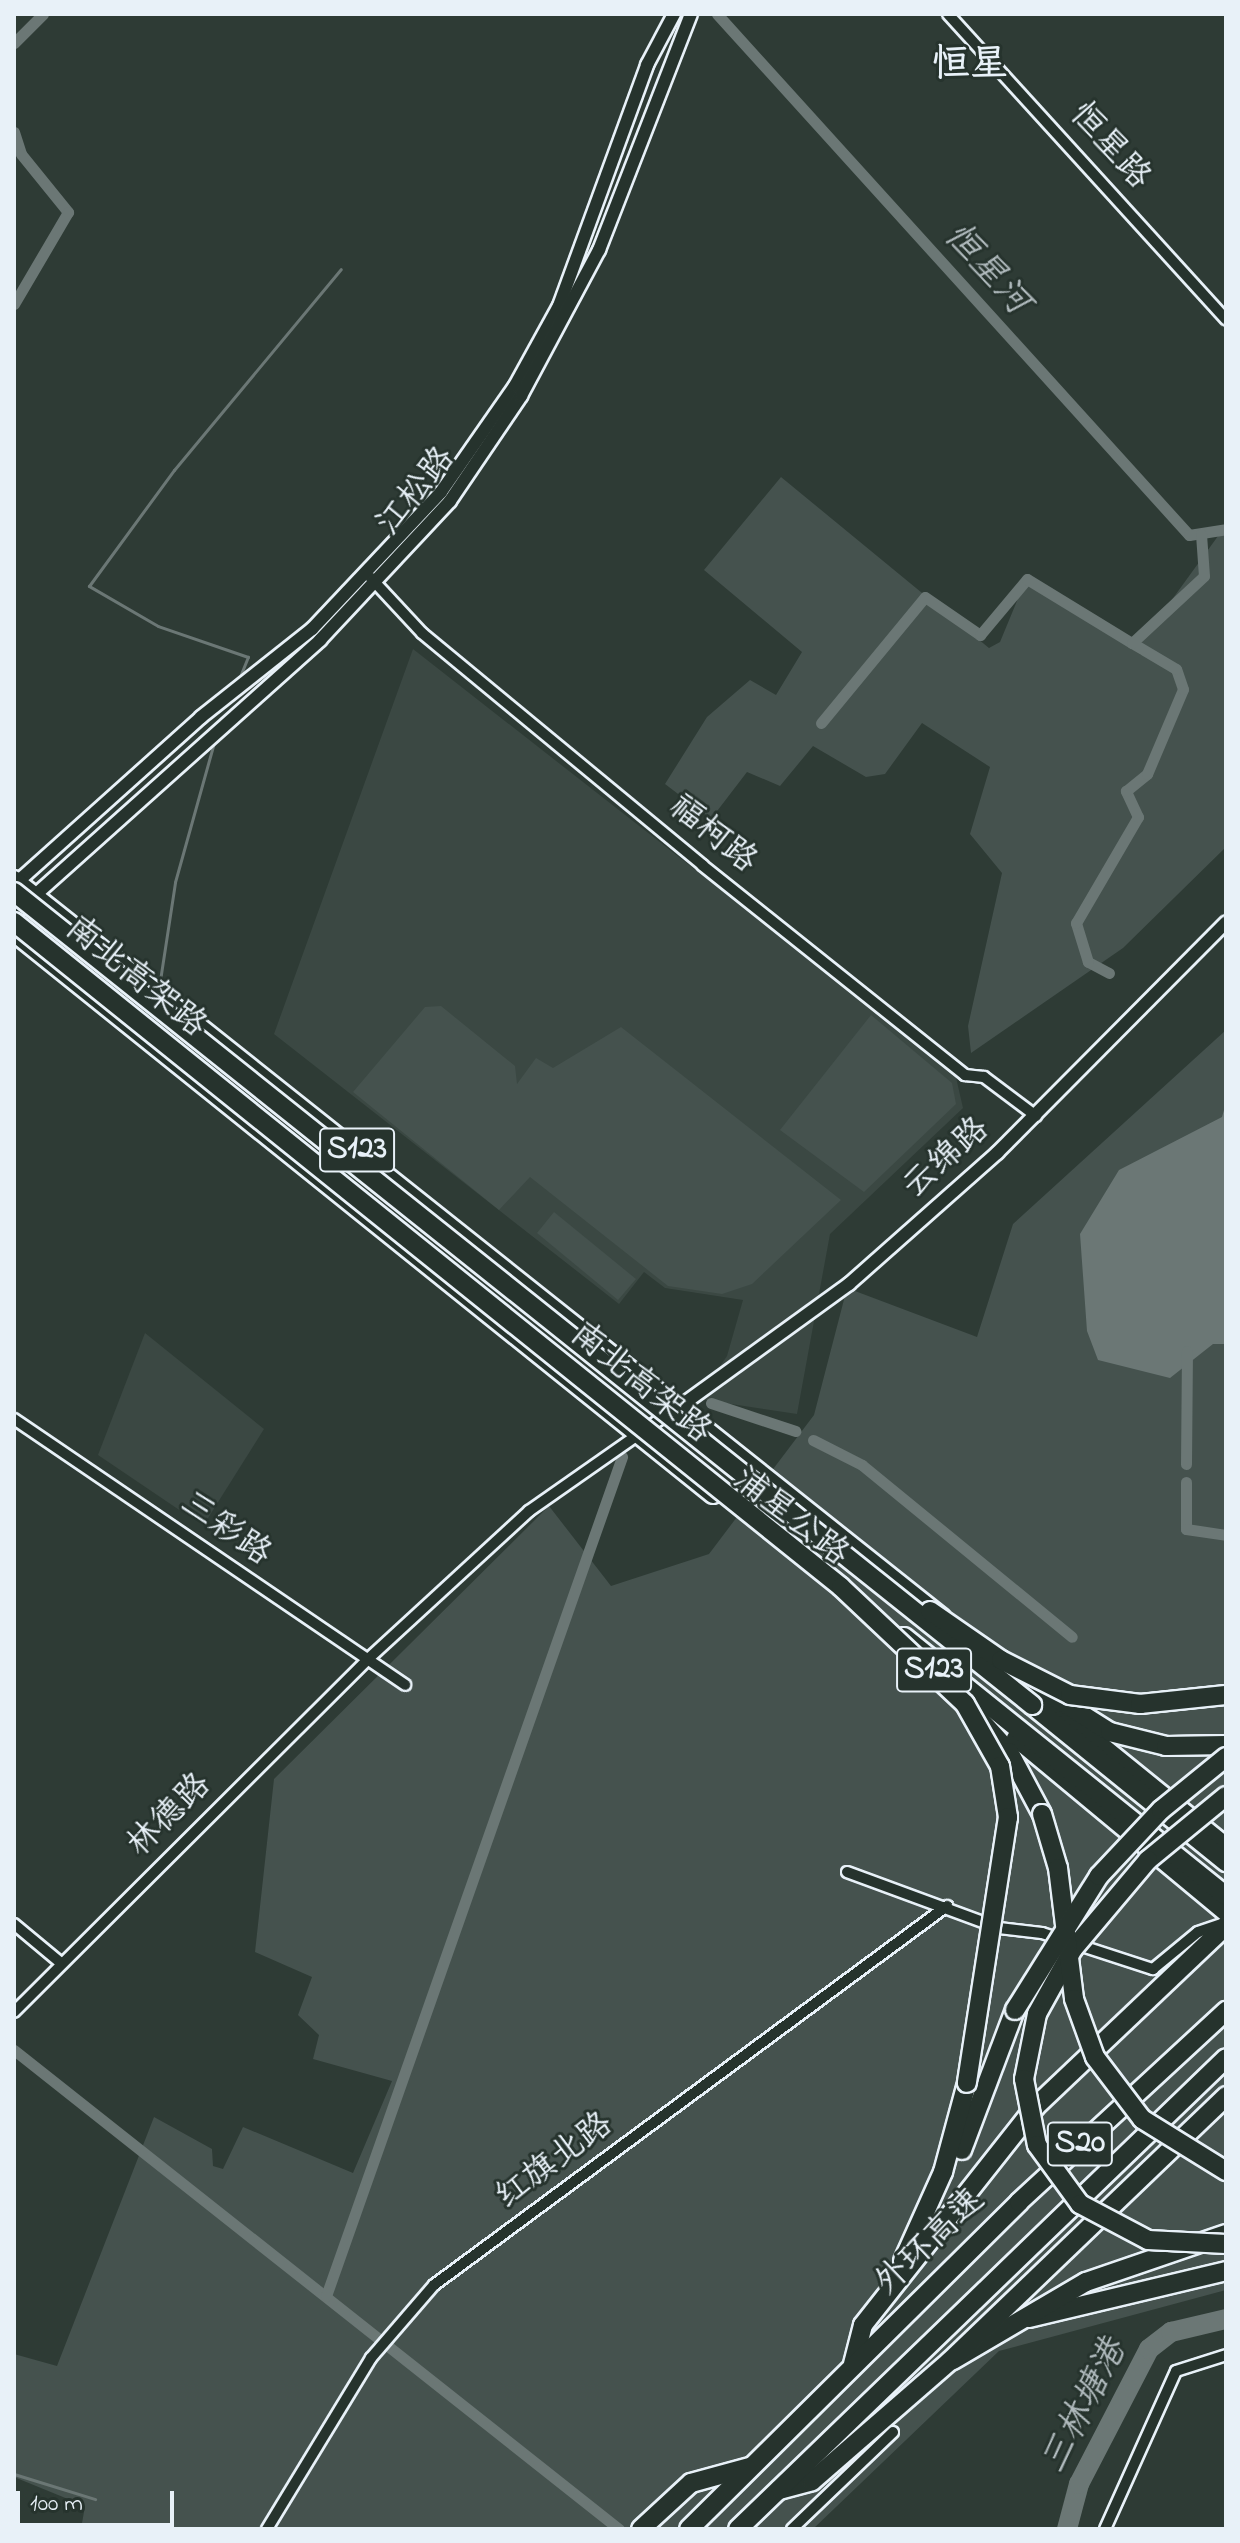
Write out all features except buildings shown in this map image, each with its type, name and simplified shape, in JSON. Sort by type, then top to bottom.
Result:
[{"type":"highway","name":"南北高架路","points":[[15,885],[1226,1862]]},
{"type":"highway","name":"南北高架路","points":[[14,922],[1226,1896]]},
{"type":"highway","points":[[882,1585],[1001,1660],[1061,1707],[1110,1732],[1166,1746],[1226,1745]]},
{"type":"highway","points":[[841,1587],[965,1704],[1009,1752],[1042,1814],[1058,1868],[1074,1999],[1095,2057],[1142,2119],[1226,2171]]},
{"type":"highway","points":[[1001,1660],[1098,1701],[1226,1695]]},
{"type":"highway","points":[[886,2295],[931,2204],[967,2083],[1008,1817],[1000,1766],[965,1704]]},
{"type":"highway","points":[[931,2204],[948,2188],[1015,2010],[1099,1876],[1161,1810],[1226,1757]]},
{"type":"highway","points":[[1226,1796],[1148,1860],[1081,1938],[1037,2014],[1024,2079],[1037,2145],[1080,2204],[1148,2240],[1226,2244]]},
{"type":"highway","points":[[852,2366],[863,2325],[1055,2085],[1226,1924]]},
{"type":"highway","name":"外环高速","points":[[689,2529],[938,2280],[1226,2011]]},
{"type":"highway","name":"外环高速","points":[[738,2529],[963,2305],[1226,2058]]},
{"type":"highway","points":[[776,2491],[812,2481],[950,2361],[1226,2096]]},
{"type":"highway","points":[[950,2361],[1112,2271],[1226,2234]]},
{"type":"highway","points":[[1029,2318],[1218,2272]]},
{"type":"highway","points":[[644,2527],[691,2483],[752,2466]]},
{"type":"main road","name":"浦星公路","points":[[15,885],[33,894],[1226,1846]]},
{"type":"main road","name":"浦星公路","points":[[14,933],[1226,1913]]},
{"type":"street","name":"江松路","points":[[15,885],[372,580],[441,492],[538,346],[579,257],[647,65],[674,14]]},
{"type":"street","name":"恒星路","points":[[948,14],[1226,320]]},
{"type":"street","name":"江松路","points":[[14,914],[372,580],[450,501],[551,346],[599,250],[689,17]]},
{"type":"street","name":"福柯路","points":[[372,580],[422,633],[702,865],[965,1075],[984,1077],[1036,1116]]},
{"type":"street","name":"云绵路","points":[[679,1407],[849,1284],[1036,1116],[1226,922]]},
{"type":"street","name":"林德路","points":[[14,2012],[367,1660],[529,1511],[635,1434],[679,1407]]},
{"type":"street","name":"三彩路","points":[[14,1419],[405,1685]]},
{"type":"street","points":[[847,1872],[947,1906],[999,1928],[1042,1933],[1153,1969],[1198,1932],[1226,1924]]},
{"type":"street","name":"红旗北路","points":[[267,2529],[371,2358],[434,2285],[947,1906]]},
{"type":"street","points":[[14,1924],[62,1964]]},
{"type":"street","points":[[1105,2529],[1176,2371],[1226,2355]]},
{"type":"street","points":[[792,2529],[893,2432]]},
{"type":"shaded area","points":[[781,477],[989,648],[1000,642],[1024,584],[1040,587],[1141,655],[1142,641],[1226,525],[1226,847],[1123,948],[971,1053],[968,1026],[1002,873],[970,834],[990,767],[922,723],[885,774],[866,777],[813,746],[780,786],[747,772],[711,819],[665,784],[707,717],[750,680],[776,695],[802,652],[704,570]]},
{"type":"shaded area","points":[[413,649],[955,1073],[963,1108],[830,1234],[797,1414],[698,1399],[727,1356],[743,1300],[665,1288],[644,1272],[619,1304],[274,1034]]},
{"type":"shaded area","points":[[441,1006],[515,1066],[517,1084],[536,1058],[553,1068],[621,1027],[841,1200],[752,1284],[722,1294],[668,1286],[530,1177],[499,1210],[353,1092],[425,1007]]},
{"type":"shaded area","points":[[871,1015],[952,1083],[956,1104],[864,1192],[780,1130]]},
{"type":"shaded area","points":[[1226,1030],[1226,2290],[999,2351],[813,2529],[81,2529],[85,2506],[14,2477],[14,2354],[57,2366],[154,2117],[212,2149],[213,2166],[223,2169],[243,2127],[353,2173],[392,2081],[313,2059],[319,2035],[298,2015],[312,1977],[255,1952],[274,1779],[549,1506],[611,1586],[709,1554],[814,1415],[847,1288],[977,1337],[1013,1224]]},
{"type":"shaded area","points":[[1226,1103],[1226,1344],[1213,1344],[1170,1378],[1098,1360],[1087,1331],[1080,1234],[1119,1170],[1222,1117]]},
{"type":"shaded area","points":[[554,1212],[636,1279],[618,1300],[537,1233]]},
{"type":"shaded area","points":[[145,1333],[264,1429],[203,1526],[98,1455]]},
{"type":"waterway","points":[[14,43],[43,14]]},
{"type":"waterway","name":"恒星河","points":[[717,14],[1189,535],[1226,529]]},
{"type":"waterway","points":[[14,132],[21,154],[68,212],[14,304]]},
{"type":"waterway","points":[[239,679],[248,657],[158,626],[89,586],[174,470],[341,269]]},
{"type":"waterway","points":[[1109,973],[1088,962],[1076,923],[1138,817],[1126,791],[1147,774],[1183,689],[1176,669],[1132,643],[1204,576],[1201,534]]},
{"type":"waterway","points":[[821,723],[925,597],[980,635],[1027,579],[1132,643]]},
{"type":"waterway","points":[[159,987],[175,882],[214,742]]},
{"type":"waterway","points":[[1186,1464],[1187,1351]]},
{"type":"waterway","points":[[711,1403],[795,1431]]},
{"type":"waterway","points":[[813,1440],[862,1465],[1072,1637]]},
{"type":"waterway","points":[[326,2296],[622,1457]]},
{"type":"waterway","points":[[1186,1482],[1186,1529],[1226,1535]]},
{"type":"waterway","points":[[14,2050],[619,2529]]},
{"type":"waterway","name":"三林塘港","points":[[1067,2529],[1079,2484],[1149,2349],[1171,2332],[1226,2319]]},
{"type":"waterway","points":[[14,2474],[95,2499]]},
{"type":"district","name":"恒星","points":[[970,67]]}]
